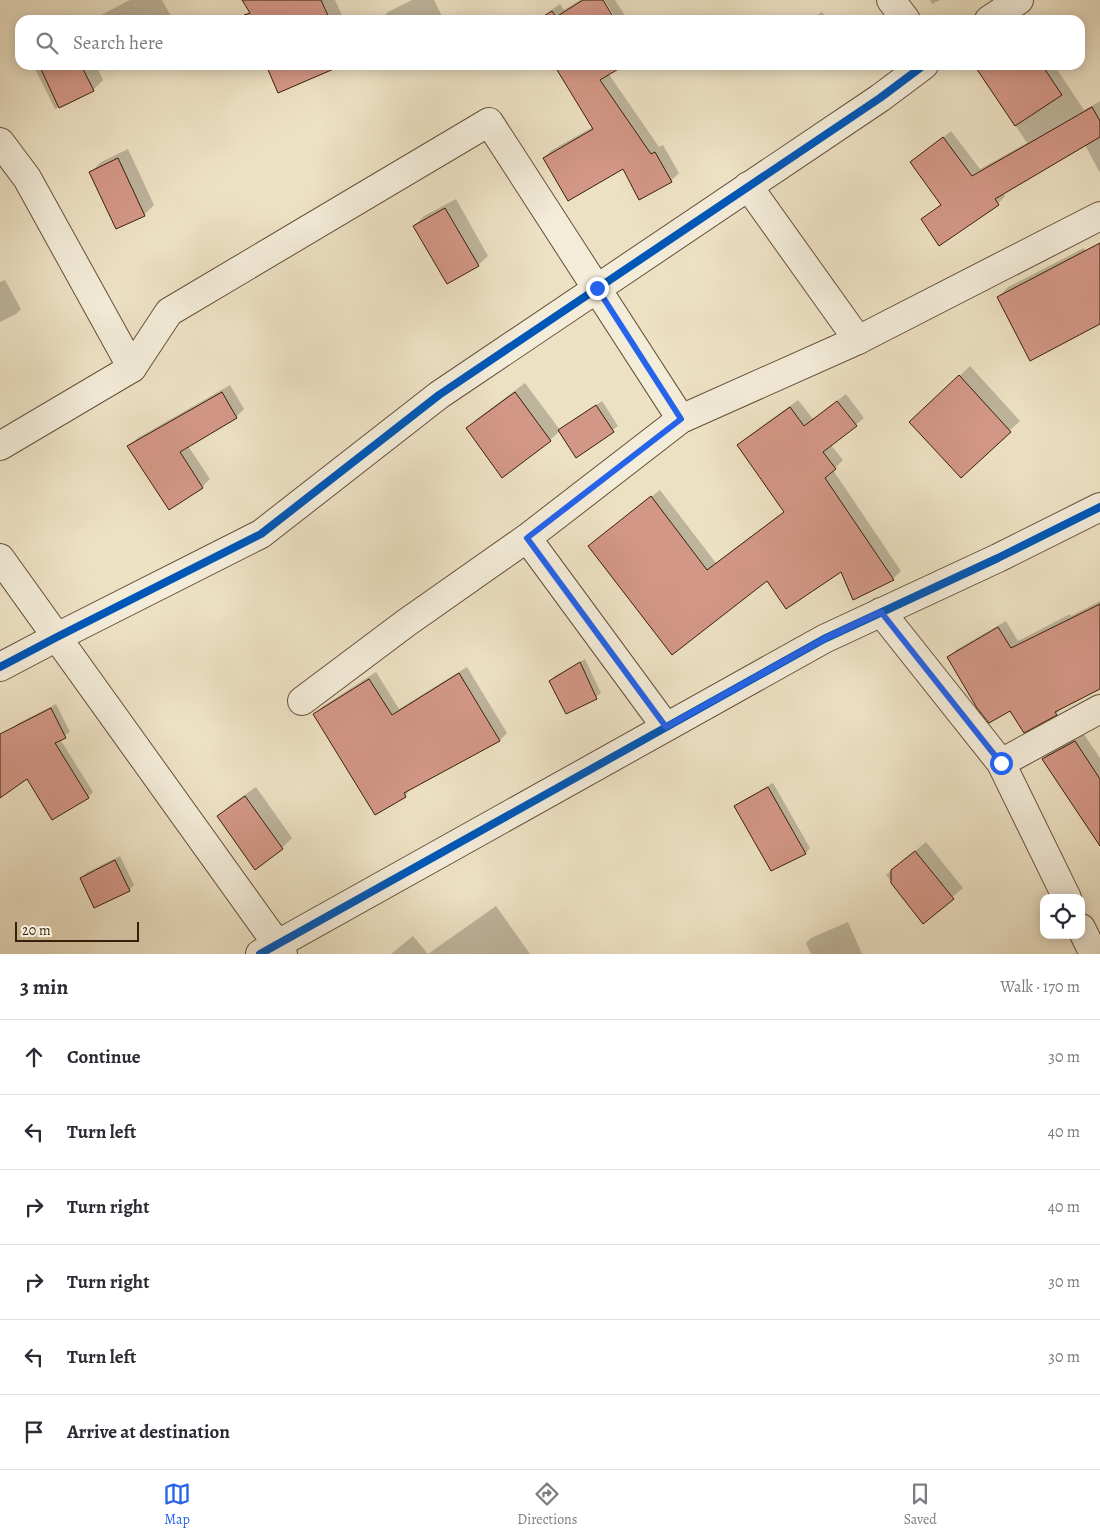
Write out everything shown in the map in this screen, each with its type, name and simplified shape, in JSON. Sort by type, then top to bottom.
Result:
[{"type":"street","points":[[891,0],[902,15]]},
{"type":"street","points":[[996,15],[1019,0]]},
{"type":"street","points":[[0,667],[261,534],[439,395],[880,98],[917,70]]},
{"type":"street","points":[[0,446],[132,368],[169,312],[489,122],[681,419]]},
{"type":"street","points":[[0,142],[27,178],[132,368]]},
{"type":"street","points":[[748,186],[858,340]]},
{"type":"street","points":[[302,701],[406,623],[527,538],[681,419],[858,340],[1100,216]]},
{"type":"street","points":[[0,558],[57,637],[273,951],[824,639],[998,558],[1100,507]]},
{"type":"street","points":[[527,538],[666,727]]},
{"type":"street","points":[[881,612],[1001,763],[1064,894]]},
{"type":"street","points":[[1001,763],[1100,709]]},
{"type":"street","points":[[1085,936],[1094,954]]},
{"type":"building","points":[[242,0],[321,0],[328,15],[244,15],[250,13]]},
{"type":"building","points":[[583,0],[603,0],[612,15],[559,15]]},
{"type":"building","points":[[552,11],[555,15],[546,15]]},
{"type":"building","points":[[41,70],[84,70],[94,91],[59,108]]},
{"type":"building","points":[[268,70],[331,70],[278,93]]},
{"type":"building","points":[[557,70],[617,70],[600,80],[651,154],[655,152],[672,182],[639,200],[623,169],[568,201],[543,158],[593,129]]},
{"type":"building","points":[[977,70],[1045,70],[1062,95],[1015,126]]},
{"type":"building","points":[[1092,107],[1100,121],[1100,137],[995,199],[999,205],[939,246],[921,219],[941,205],[910,162],[943,137],[972,176]]},
{"type":"building","points":[[118,158],[145,216],[116,229],[89,172]]},
{"type":"building","points":[[445,208],[479,266],[447,284],[413,226]]},
{"type":"building","points":[[1100,243],[1100,324],[1030,361],[997,297]]},
{"type":"building","points":[[959,375],[1011,432],[961,478],[909,422]]},
{"type":"building","points":[[222,392],[237,418],[180,452],[203,488],[169,510],[127,446]]},
{"type":"building","points":[[515,392],[551,441],[502,478],[466,428]]},
{"type":"building","points":[[837,401],[857,426],[823,452],[836,469],[825,478],[894,580],[853,600],[841,572],[786,609],[767,581],[672,655],[588,546],[651,496],[707,570],[784,512],[737,445],[790,407],[804,426]]},
{"type":"building","points":[[596,405],[614,432],[576,458],[558,430]]},
{"type":"building","points":[[1100,604],[1100,689],[1055,712],[1057,715],[1024,733],[1010,711],[989,723],[977,708],[947,657],[998,627],[1011,648]]},
{"type":"building","points":[[580,662],[597,699],[566,714],[549,681]]},
{"type":"building","points":[[459,673],[500,741],[404,793],[406,797],[375,815],[313,714],[369,679],[392,715]]},
{"type":"building","points":[[51,708],[66,738],[55,743],[89,798],[52,820],[27,779],[0,798],[0,734]]},
{"type":"building","points":[[1075,741],[1100,779],[1100,846],[1042,759]]},
{"type":"building","points":[[768,787],[806,854],[771,871],[734,806]]},
{"type":"building","points":[[245,796],[283,849],[255,870],[217,816]]},
{"type":"building","points":[[915,851],[954,899],[923,924],[891,883],[891,870]]},
{"type":"building","points":[[115,860],[130,891],[94,908],[80,878]]},
{"type":"cycle path","points":[[0,667],[261,534],[439,395],[880,98],[917,70]]},
{"type":"cycle path","points":[[260,954],[824,639],[998,558],[1100,507]]},
{"type":"route","points":[[597,288],[681,419],[527,538],[666,727],[824,639],[881,612],[1001,763]]}]
